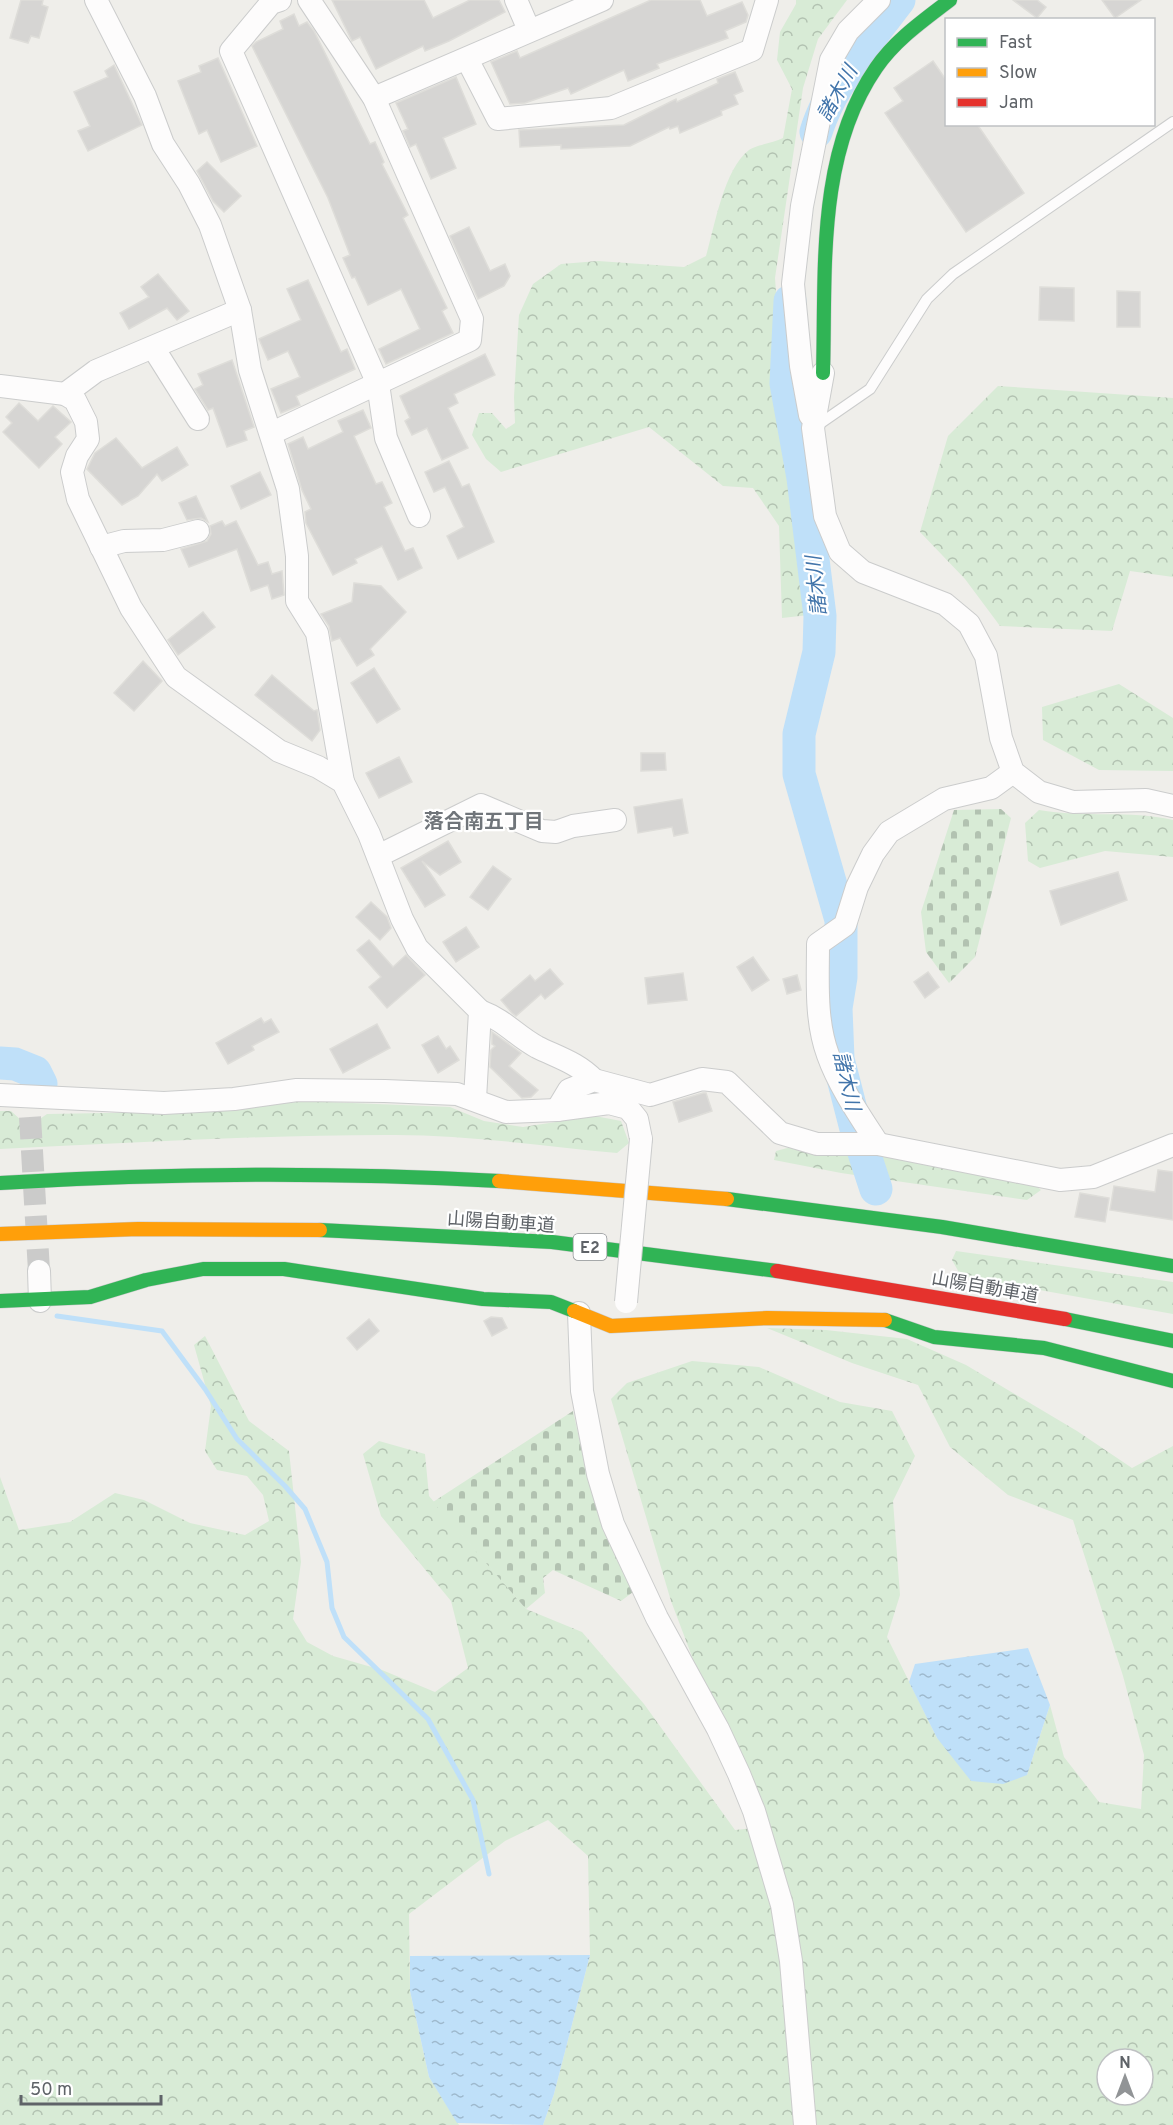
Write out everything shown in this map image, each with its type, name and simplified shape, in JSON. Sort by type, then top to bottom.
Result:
[{"type":"main road","points":[[823,373],[830,214],[838,151],[853,108],[876,68],[896,45],[950,0]]},
{"type":"main road","points":[[0,1183],[219,1174],[382,1176],[550,1183],[712,1197],[868,1216],[1173,1266]]},
{"type":"main road","name":"山陽自動車道","points":[[0,1234],[212,1228],[393,1233],[552,1243],[853,1282],[1000,1307],[1173,1341]]},
{"type":"main road","points":[[0,1301],[90,1297],[146,1280],[203,1269],[284,1269],[483,1299],[551,1302],[611,1326],[767,1318],[883,1319],[934,1337],[1044,1348],[1173,1381]]},
{"type":"street","points":[[96,0],[145,96],[163,144],[189,184],[210,225],[240,310],[250,370],[288,489],[297,556],[297,601],[317,633],[343,782],[378,856],[402,919],[417,948],[480,1011],[501,1019],[534,1046],[584,1068],[594,1080],[650,1095],[702,1079],[727,1082],[780,1133],[817,1144],[878,1144],[1060,1180],[1093,1178],[1173,1145]]},
{"type":"street","points":[[280,0],[271,3],[231,51],[378,384],[386,438],[419,516]]},
{"type":"street","points":[[272,433],[470,340],[472,319],[374,98],[309,0]]},
{"type":"street","points":[[516,0],[529,30]]},
{"type":"street","points":[[374,98],[602,0]]},
{"type":"street","points":[[466,59],[498,119],[611,108],[752,50],[767,0]]},
{"type":"street","points":[[879,0],[848,31],[831,60],[802,206],[793,284],[801,366],[813,428],[825,516],[840,552],[863,572],[945,604],[969,624],[986,656],[1001,738],[1013,772],[1040,792],[1073,801],[1146,800],[1173,806]]},
{"type":"street","points":[[65,394],[96,371],[154,349],[240,310]]},
{"type":"street","points":[[154,349],[198,419]]},
{"type":"street","points":[[813,428],[823,373]]},
{"type":"street","points":[[0,386],[65,394],[75,400],[86,423],[88,438],[77,456],[72,472],[78,499],[131,608],[176,677],[279,751],[318,767],[343,782]]},
{"type":"street","points":[[101,547],[124,541],[163,540],[198,531]]},
{"type":"street","points":[[878,1144],[855,1109],[828,1054],[819,1011],[818,944],[845,926],[857,887],[873,854],[889,832],[944,799],[991,788],[1013,772]]},
{"type":"street","points":[[378,856],[481,805],[542,831],[556,832],[573,826],[615,820]]},
{"type":"street","points":[[475,1098],[480,1011]]},
{"type":"street","points":[[557,1110],[569,1090],[594,1080]]},
{"type":"street","points":[[0,1095],[30,1107],[164,1103],[234,1098],[297,1090],[457,1094],[475,1098],[506,1112],[557,1110],[609,1103],[628,1108],[637,1119],[642,1139],[626,1302],[611,1326]]},
{"type":"street","points":[[39,1271],[40,1301]]},
{"type":"street","points":[[579,1313],[582,1390],[598,1474],[613,1524],[657,1618],[718,1729],[739,1774],[754,1811],[782,1905],[791,1960],[805,2125]]},
{"type":"lane","points":[[813,428],[870,389],[927,299],[953,274],[1173,122]]},
{"type":"green space","points":[[796,0],[847,0],[818,39],[803,88],[775,278],[781,358],[777,420],[824,584],[809,615],[782,618],[779,526],[753,488],[723,486],[649,427],[501,472],[486,459],[472,435],[479,413],[492,413],[506,429],[515,423],[514,397],[519,315],[533,284],[561,264],[598,261],[684,267],[706,256],[722,198],[740,159],[752,148],[783,138],[792,89],[777,60],[780,32]]},
{"type":"green space","points":[[998,386],[1173,398],[1173,577],[1130,571],[1112,631],[1000,626],[965,579],[920,532],[948,436]]},
{"type":"green space","points":[[1119,684],[1173,718],[1173,771],[1099,770],[1043,740],[1042,707]]},
{"type":"green space","points":[[1001,809],[1011,818],[975,957],[949,983],[926,952],[921,912],[954,810]]},
{"type":"green space","points":[[1039,810],[1073,814],[1140,815],[1173,820],[1173,857],[1105,851],[1040,868],[1028,861],[1025,823]]},
{"type":"green space","points":[[303,1101],[450,1107],[484,1121],[523,1127],[595,1116],[621,1121],[629,1143],[617,1153],[444,1136],[338,1135],[0,1149],[0,1111],[11,1111],[22,1121],[37,1121],[47,1114],[225,1111]]},
{"type":"green space","points":[[791,1147],[876,1153],[1034,1184],[1041,1190],[1027,1200],[841,1173],[774,1160],[776,1151]]},
{"type":"green space","points":[[956,1251],[1173,1282],[1173,1314],[961,1276],[952,1260]]},
{"type":"green space","points":[[767,1328],[826,1330],[907,1339],[966,1365],[1077,1431],[1132,1468],[1173,1446],[1173,2125],[543,2125],[554,2094],[590,1955],[588,1856],[548,1820],[505,1841],[409,1914],[410,1991],[429,2077],[459,2125],[0,2125],[0,1477],[19,1530],[70,1522],[115,1493],[144,1500],[190,1523],[245,1535],[269,1521],[263,1495],[247,1476],[217,1470],[205,1451],[211,1406],[194,1345],[205,1336],[249,1421],[289,1451],[301,1562],[293,1619],[307,1642],[333,1656],[382,1670],[435,1692],[468,1668],[451,1601],[381,1516],[363,1454],[379,1441],[425,1454],[429,1496],[526,1609],[582,1632],[644,1704],[735,1830],[764,1827],[702,1683],[671,1601],[611,1399],[627,1383],[692,1361],[759,1367],[840,1402],[892,1411],[915,1456],[893,1501],[900,1595],[887,1637],[937,1738],[1027,1775],[1050,1705],[1064,1757],[1099,1802],[1141,1809],[1144,1755],[1123,1676],[1073,1520],[1008,1495],[950,1447],[918,1385],[852,1363]]},
{"type":"green space","points":[[573,1411],[585,1465],[633,1592],[621,1601],[553,1570],[543,1578],[545,1593],[526,1609],[433,1502]]},
{"type":"water","points":[[1028,1648],[1050,1705],[1027,1775],[1003,1784],[971,1781],[937,1738],[909,1682],[915,1664]]},
{"type":"water","points":[[590,1955],[554,2094],[543,2125],[457,2123],[429,2077],[410,1991],[410,1956]]},
{"type":"building","points":[[21,0],[43,0],[42,5],[48,7],[39,38],[31,36],[28,43],[10,38]]},
{"type":"building","points":[[332,0],[424,0],[433,18],[470,0],[499,0],[505,12],[449,41],[425,51],[423,46],[376,69],[360,37],[352,41]]},
{"type":"building","points":[[651,0],[700,0],[707,16],[742,2],[748,15],[746,22],[725,31],[728,38],[657,64],[659,68],[628,81],[624,70],[571,94],[568,88],[525,103],[510,104],[491,62],[517,51],[520,58]]},
{"type":"building","points":[[1013,0],[1037,0],[1046,7],[1037,18]]},
{"type":"building","points":[[1102,0],[1141,0],[1115,18]]},
{"type":"building","points":[[294,14],[299,26],[307,22],[314,31],[370,144],[375,142],[384,162],[382,164],[408,215],[403,218],[447,308],[442,311],[453,333],[386,364],[379,349],[420,329],[401,289],[368,305],[343,258],[350,255],[328,198],[252,46],[283,29],[280,21]]},
{"type":"building","points":[[218,58],[257,146],[221,162],[207,130],[199,134],[178,81],[201,72],[199,66]]},
{"type":"building","points":[[933,61],[945,79],[945,126],[978,126],[1024,193],[966,232],[885,113],[903,101],[894,88]]},
{"type":"building","points":[[114,65],[142,125],[88,151],[78,131],[90,126],[74,92],[108,77],[105,71]]},
{"type":"building","points":[[735,72],[743,91],[734,95],[738,104],[721,111],[722,115],[680,133],[678,126],[670,129],[669,127],[630,146],[561,149],[561,145],[520,147],[519,130],[624,125],[676,99],[677,102],[718,83],[717,79]]},
{"type":"building","points":[[456,77],[476,124],[443,138],[456,168],[431,179],[416,144],[410,147],[403,131],[408,129],[396,103]]},
{"type":"building","points":[[207,162],[241,196],[224,212],[213,201],[197,171]]},
{"type":"building","points":[[469,227],[490,271],[505,264],[510,276],[504,286],[478,299],[450,236]]},
{"type":"building","points":[[158,274],[189,311],[177,320],[167,308],[129,329],[120,313],[149,297],[141,287]]},
{"type":"building","points":[[308,280],[341,352],[347,349],[355,369],[296,396],[300,405],[281,413],[271,389],[300,377],[288,351],[268,360],[259,339],[301,320],[287,289]]},
{"type":"building","points":[[1040,287],[1074,288],[1074,321],[1039,320]]},
{"type":"building","points":[[1117,291],[1140,292],[1140,327],[1117,327]]},
{"type":"building","points":[[485,354],[495,375],[454,394],[458,403],[448,408],[468,448],[442,460],[427,428],[412,435],[405,421],[410,418],[400,396]]},
{"type":"building","points":[[232,360],[254,427],[244,431],[247,440],[227,447],[213,408],[208,410],[195,389],[203,385],[198,374]]},
{"type":"building","points":[[19,403],[38,421],[53,406],[71,422],[55,437],[62,444],[39,468],[3,432],[12,423],[6,417]]},
{"type":"building","points":[[363,410],[371,428],[354,436],[376,484],[382,482],[392,503],[384,507],[405,551],[413,548],[422,568],[398,580],[382,546],[355,559],[357,563],[333,575],[306,523],[305,512],[311,509],[302,490],[288,444],[303,437],[308,449],[343,432],[338,421]]},
{"type":"building","points":[[116,438],[142,468],[177,447],[188,465],[162,481],[157,474],[138,496],[122,505],[87,469],[95,453]]},
{"type":"building","points":[[449,461],[462,487],[469,484],[494,542],[458,559],[447,536],[464,527],[445,487],[434,492],[425,472]]},
{"type":"building","points":[[260,472],[271,495],[241,509],[231,486]]},
{"type":"building","points":[[196,496],[208,522],[201,518],[187,520],[179,503]]},
{"type":"building","points":[[222,521],[225,526],[236,521],[258,565],[268,562],[272,574],[282,571],[284,595],[272,599],[268,585],[251,591],[237,549],[189,567],[181,549],[207,541],[211,534],[210,526]]},
{"type":"building","points":[[354,583],[381,586],[406,612],[370,649],[374,655],[357,666],[340,638],[332,641],[329,626],[321,614],[352,602]]},
{"type":"building","points":[[203,612],[215,627],[178,655],[168,640]]},
{"type":"building","points":[[143,661],[162,681],[134,711],[114,693]]},
{"type":"building","points":[[374,668],[400,709],[377,723],[351,683]]},
{"type":"building","points":[[272,675],[314,711],[317,710],[320,730],[312,741],[255,695]]},
{"type":"building","points":[[641,753],[665,753],[666,770],[641,771]]},
{"type":"building","points":[[399,757],[412,782],[379,798],[366,773]]},
{"type":"building","points":[[682,799],[688,833],[674,836],[672,827],[638,833],[634,807]]},
{"type":"building","points":[[448,841],[461,862],[440,875],[422,861],[445,895],[425,907],[401,868]]},
{"type":"building","points":[[493,866],[511,879],[488,910],[470,897]]},
{"type":"building","points":[[1118,872],[1127,900],[1061,925],[1050,891]]},
{"type":"building","points":[[371,902],[387,917],[391,928],[380,940],[356,917]]},
{"type":"building","points":[[466,927],[479,947],[456,962],[443,942]]},
{"type":"building","points":[[369,940],[393,967],[406,955],[425,975],[387,1008],[369,987],[381,977],[357,950]]},
{"type":"building","points":[[753,957],[769,980],[752,991],[737,967]]},
{"type":"building","points":[[550,969],[563,984],[545,999],[541,994],[516,1016],[512,1013],[501,1000],[530,975],[535,981]]},
{"type":"building","points":[[928,972],[939,987],[925,998],[914,982]]},
{"type":"building","points":[[683,973],[687,1000],[648,1004],[645,978]]},
{"type":"building","points":[[797,975],[801,990],[787,994],[783,979]]},
{"type":"building","points":[[261,1018],[264,1023],[271,1019],[279,1032],[252,1046],[254,1050],[228,1064],[216,1043]]},
{"type":"building","points":[[377,1024],[390,1048],[343,1073],[330,1049]]},
{"type":"building","points":[[492,1032],[521,1053],[509,1066],[538,1090],[531,1097],[522,1098],[490,1067],[491,1050],[495,1046],[492,1044]]},
{"type":"building","points":[[438,1036],[446,1049],[450,1046],[459,1060],[438,1073],[422,1045]]},
{"type":"building","points":[[706,1093],[712,1111],[679,1122],[673,1102]]},
{"type":"building","points":[[1158,1170],[1173,1172],[1173,1220],[1110,1210],[1114,1186],[1155,1192]]},
{"type":"building","points":[[1080,1193],[1109,1198],[1105,1222],[1075,1217]]},
{"type":"building","points":[[491,1317],[502,1318],[507,1328],[492,1336],[484,1321]]},
{"type":"building","points":[[369,1319],[379,1331],[357,1350],[347,1338]]},
{"type":"waterway","name":"諸木川","points":[[816,132],[822,115],[841,80],[899,0]]},
{"type":"waterway","name":"諸木川","points":[[790,301],[786,383],[803,478],[820,616],[819,652],[799,734],[799,774],[841,920],[841,977],[836,1008],[838,1059],[855,1125],[876,1189]]},
{"type":"waterway","points":[[0,1063],[15,1064],[35,1072],[41,1084]]},
{"type":"waterway","points":[[57,1316],[162,1331],[205,1389],[237,1439],[305,1509],[327,1562],[332,1608],[344,1637],[428,1719],[473,1800],[489,1874]]},
{"type":"tunnel","points":[[30,1117],[39,1271]]},
{"type":"traffic: fast","points":[[823,373],[828,215],[843,138],[857,102],[876,68],[910,31],[950,0]]},
{"type":"traffic: fast","points":[[0,1183],[125,1177],[250,1175],[374,1176],[499,1181]]},
{"type":"traffic: fast","points":[[727,1199],[942,1227],[1173,1266]]},
{"type":"traffic: fast","points":[[320,1230],[552,1242],[777,1271]]},
{"type":"traffic: fast","points":[[0,1301],[90,1297],[146,1280],[203,1269],[284,1269],[483,1299],[551,1302],[574,1311]]},
{"type":"traffic: fast","points":[[1065,1319],[1173,1341]]},
{"type":"traffic: fast","points":[[885,1320],[934,1337],[1044,1348],[1173,1381]]},
{"type":"traffic: slow","points":[[499,1181],[727,1199]]},
{"type":"traffic: slow","points":[[0,1234],[138,1229],[320,1230]]},
{"type":"traffic: slow","points":[[574,1311],[611,1326],[767,1318],[885,1320]]},
{"type":"traffic: jam","points":[[777,1271],[1065,1319]]},
{"type":"district","name":"落合南五丁目","points":[[484,821]]}]
